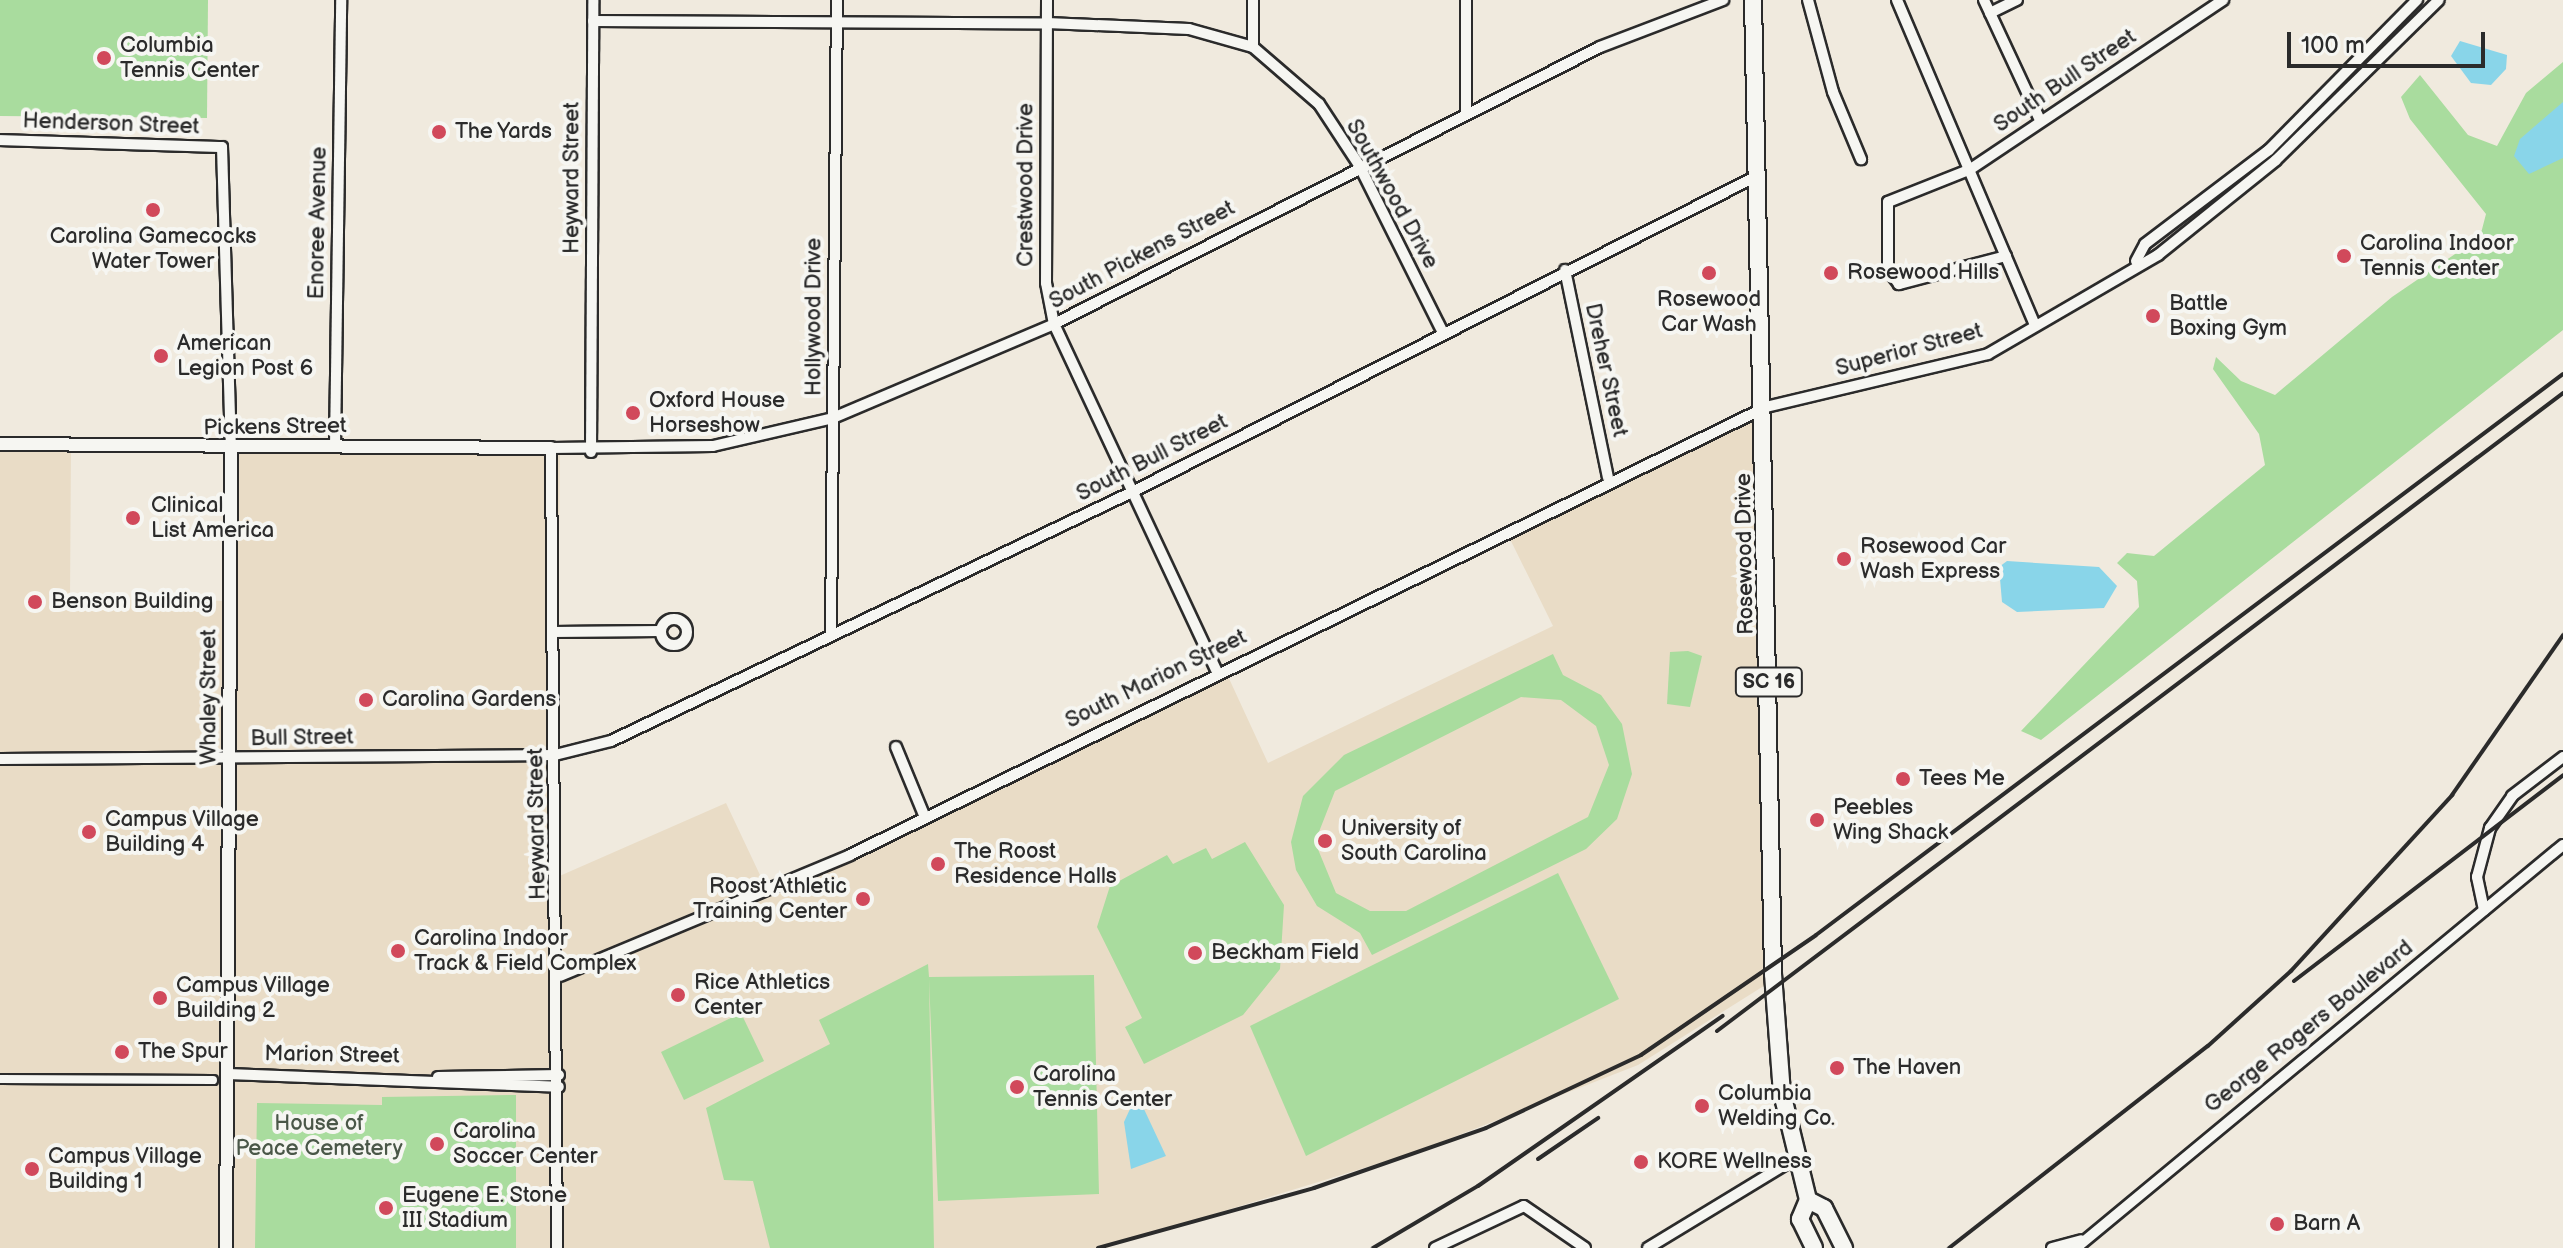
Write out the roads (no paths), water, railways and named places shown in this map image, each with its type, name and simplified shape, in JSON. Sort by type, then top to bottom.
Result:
[{"type":"main road","name":"Rosewood Drive","points":[[1753,0],[1766,407],[1773,974],[1796,1158],[1808,1200],[1800,1219],[1814,1248]]},
{"type":"main road","name":"Rosewood Drive","points":[[1808,1200],[1824,1208],[1844,1248]]},
{"type":"street","name":"Enoree Avenue","points":[[335,446],[341,0]]},
{"type":"street","name":"Heyward Street","points":[[591,452],[593,0]]},
{"type":"street","name":"Hollywood Drive","points":[[831,633],[837,0]]},
{"type":"street","name":"Crestwood Drive","points":[[1047,0],[1046,283],[1054,324],[1130,493],[1216,670]]},
{"type":"street","points":[[1253,0],[1253,47]]},
{"type":"street","points":[[1466,0],[1466,114]]},
{"type":"street","name":"South Pickens Street","points":[[551,448],[591,452],[713,446],[833,418],[1054,324],[1359,165],[1600,47],[1723,0]]},
{"type":"street","points":[[1808,0],[1833,92],[1861,159]]},
{"type":"street","points":[[1897,0],[2034,323]]},
{"type":"street","points":[[1984,0],[2040,120]]},
{"type":"street","points":[[1990,13],[2017,0]]},
{"type":"street","name":"South Bull Street","points":[[2006,256],[1907,286],[1888,270],[1888,202],[1969,170],[2223,0]]},
{"type":"street","name":"Superior Street","points":[[2136,261],[2145,244],[2269,150],[2417,0]]},
{"type":"street","name":"Superior Street","points":[[1766,407],[1988,354],[2136,261],[2158,255],[2276,160],[2439,0]]},
{"type":"street","name":"Southwood Drive","points":[[593,21],[1047,23],[1189,29],[1253,47],[1319,104],[1359,165],[1442,331]]},
{"type":"street","name":"Henderson Street","points":[[0,140],[222,147]]},
{"type":"street","name":"Whaley Street","points":[[222,147],[231,448],[226,1248]]},
{"type":"street","name":"South Bull Street","points":[[555,755],[611,741],[831,633],[1130,493],[1442,331],[1757,176]]},
{"type":"street","name":"Dreher Street","points":[[1565,270],[1608,478]]},
{"type":"street","name":"South Marion Street","points":[[560,976],[665,937],[924,815],[1608,478],[1766,407]]},
{"type":"street","name":"Pickens Street","points":[[0,444],[551,448]]},
{"type":"street","name":"Heyward Street","points":[[551,448],[560,976],[557,1248]]},
{"type":"street","points":[[553,632],[661,631]]},
{"type":"street","points":[[896,747],[924,815]]},
{"type":"street","name":"Bull Street","points":[[0,759],[555,755]]},
{"type":"street","points":[[2484,910],[2477,877],[2490,828],[2512,796],[2563,757]]},
{"type":"street","name":"George Rogers Boulevard","points":[[2052,1248],[2078,1244],[2563,845]]},
{"type":"street","name":"Marion Street","points":[[228,1074],[559,1081]]},
{"type":"street","points":[[0,1079],[213,1080]]},
{"type":"street","points":[[1648,1248],[1796,1158]]},
{"type":"street","points":[[1435,1248],[1524,1206],[1585,1248]]},
{"type":"water","points":[[2460,41],[2507,55],[2506,69],[2491,85],[2471,83],[2451,56]]},
{"type":"water","points":[[2563,102],[2563,158],[2529,174],[2514,156],[2520,139]]},
{"type":"water","points":[[2007,561],[2099,567],[2117,586],[2104,608],[2017,612],[2002,602],[1999,567]]},
{"type":"water","points":[[1143,1107],[1166,1156],[1131,1169],[1124,1122],[1130,1109]]},
{"type":"railway","points":[[1098,1248],[1314,1188],[1486,1128],[1641,1055],[1816,935],[2563,374]]},
{"type":"railway","points":[[1717,1031],[2563,393]]},
{"type":"railway","points":[[1949,1248],[2208,1046],[2291,971],[2452,795],[2563,635]]},
{"type":"railway","points":[[2294,981],[2563,775]]},
{"type":"railway","points":[[1373,1248],[1478,1186],[1723,1016]]},
{"type":"railway","points":[[1538,1159],[1598,1118]]},
{"type":"place","name":"Columbia Tennis Center","points":[[104,58]]},
{"type":"place","name":"The Yards","points":[[439,132]]},
{"type":"place","name":"Carolina Gamecocks Water Tower","points":[[153,210]]},
{"type":"place","name":"Carolina Indoor Tennis Center","points":[[2344,256]]},
{"type":"place","name":"Rosewood Car Wash","points":[[1709,273]]},
{"type":"place","name":"Rosewood Hills","points":[[1831,273]]},
{"type":"place","name":"Battle Boxing Gym","points":[[2153,316]]},
{"type":"place","name":"American Legion Post 6","points":[[161,356]]},
{"type":"place","name":"Oxford House Horseshow","points":[[633,413]]},
{"type":"place","name":"Clinical List America","points":[[133,518]]},
{"type":"place","name":"Rosewood Car Wash Express","points":[[1844,559]]},
{"type":"place","name":"Benson Building","points":[[35,602]]},
{"type":"place","name":"Carolina Gardens","points":[[366,700]]},
{"type":"place","name":"Tees Me","points":[[1903,779]]},
{"type":"place","name":"Peebles Wing Shack","points":[[1817,820]]},
{"type":"place","name":"Campus Village Building 4","points":[[89,832]]},
{"type":"place","name":"University of South Carolina","points":[[1325,841]]},
{"type":"place","name":"The Roost Residence Halls","points":[[938,864]]},
{"type":"place","name":"Roost Athletic Training Center","points":[[863,899]]},
{"type":"place","name":"Carolina Indoor Track & Field Complex","points":[[398,951]]},
{"type":"place","name":"Beckham Field","points":[[1195,953]]},
{"type":"place","name":"Rice Athletics Center","points":[[678,995]]},
{"type":"place","name":"Campus Village Building 2","points":[[160,998]]},
{"type":"place","name":"The Spur","points":[[122,1052]]},
{"type":"place","name":"The Haven","points":[[1837,1068]]},
{"type":"place","name":"Carolina Tennis Center","points":[[1017,1087]]},
{"type":"place","name":"Columbia Welding Co.","points":[[1702,1106]]},
{"type":"place","name":"Carolina Soccer Center","points":[[437,1144]]},
{"type":"place","name":"KORE Wellness","points":[[1641,1162]]},
{"type":"place","name":"Campus Village Building 1","points":[[32,1169]]},
{"type":"place","name":"Eugene E. Stone III Stadium","points":[[386,1208]]},
{"type":"place","name":"Barn A","points":[[2277,1224]]},
{"type":"park label","name":"House of Peace Cemetery","points":[[319,1136]]}]
